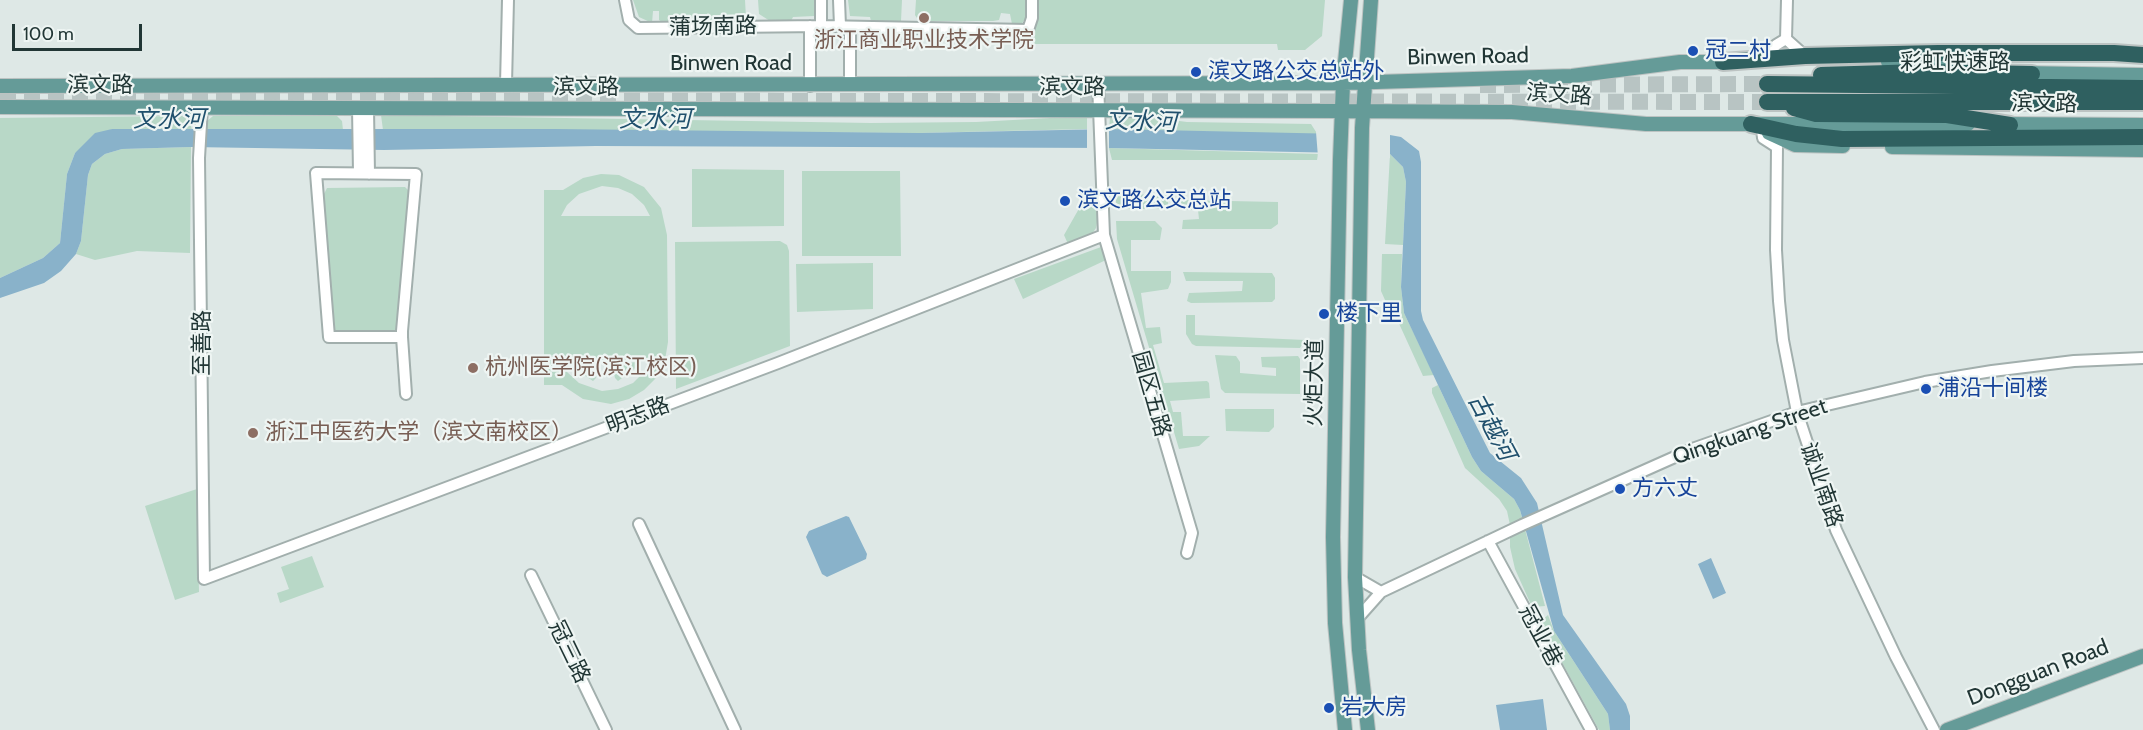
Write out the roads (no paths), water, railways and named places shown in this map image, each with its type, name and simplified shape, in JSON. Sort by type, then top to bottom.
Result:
[{"type":"highway","points":[[1723,62],[1805,56],[1938,53],[2114,52],[2143,55]]},
{"type":"highway","name":"彩虹快速路","points":[[2032,74],[1840,73],[1798,77],[1767,84],[2143,102]]},
{"type":"highway","name":"彩虹快速路","points":[[2010,124],[1947,115],[1816,114],[1767,102],[2143,88]]},
{"type":"highway","points":[[1756,126],[1796,134],[1842,139],[2143,137]]},
{"type":"main road","name":"火炬大道","points":[[1345,730],[1335,623],[1334,498],[1341,128],[1343,83],[1352,0]]},
{"type":"main road","name":"火炬大道","points":[[1368,730],[1355,578],[1362,128],[1371,0]]},
{"type":"main road","name":"Binwen Road","points":[[0,86],[506,84],[810,86],[1343,83],[1366,80],[1572,76],[1680,62],[1918,62],[2032,74],[2143,75]]},
{"type":"main road","name":"滨文路","points":[[0,107],[201,114],[1099,115],[1342,111],[1512,112],[1646,124],[2143,126]]},
{"type":"main road","points":[[1756,126],[1791,143],[2143,150]]},
{"type":"main road","points":[[1334,498],[1347,493],[1356,499]]},
{"type":"main road","name":"Dongguan Road","points":[[1947,730],[2143,656]]},
{"type":"street","points":[[506,84],[508,0]]},
{"type":"street","name":"蒲场南路","points":[[625,0],[629,20],[638,28],[845,26],[1028,30],[1032,18],[1032,0]]},
{"type":"street","points":[[810,86],[821,0]]},
{"type":"street","points":[[839,0],[845,26],[850,85]]},
{"type":"street","points":[[1787,0],[1786,39],[1805,56]]},
{"type":"street","points":[[1767,58],[1776,45],[1786,39]]},
{"type":"street","name":"园区五路","points":[[1098,83],[1104,235],[1192,532],[1187,553]]},
{"type":"street","name":"至善路","points":[[201,114],[199,158],[204,579]]},
{"type":"street","points":[[363,114],[364,169]]},
{"type":"street","points":[[1756,126],[1763,138],[1777,147],[1791,143]]},
{"type":"street","name":"诚业南路","points":[[1777,147],[1776,250],[1779,302],[1783,340],[1797,412],[1836,530],[1896,657],[1934,730]]},
{"type":"street","points":[[402,337],[328,337],[316,173],[364,169],[416,174],[402,337],[406,394]]},
{"type":"street","name":"明志路","points":[[204,579],[777,363],[1104,235]]},
{"type":"street","name":"Qingkuang Street","points":[[1357,619],[1381,592],[1522,525],[1695,448],[1797,412],[1925,382],[1992,371],[2074,361],[2143,358]]},
{"type":"street","points":[[639,524],[735,730]]},
{"type":"street","name":"冠业巷","points":[[1488,541],[1591,730]]},
{"type":"street","name":"冠三路","points":[[531,574],[606,730]]},
{"type":"street","points":[[1355,578],[1381,592]]},
{"type":"water","points":[[112,129],[555,129],[919,133],[1109,129],[1401,137],[1419,151],[1421,162],[1421,311],[1423,320],[1490,453],[1521,478],[1537,503],[1563,615],[1626,704],[1630,716],[1630,730],[1610,730],[1608,714],[1554,631],[1520,510],[1514,499],[1481,471],[1472,457],[1404,313],[1401,287],[1406,182],[1403,167],[1390,154],[1109,148],[596,146],[384,150],[191,147],[122,149],[105,154],[92,164],[88,175],[81,241],[76,254],[61,271],[44,283],[0,298],[0,278],[43,258],[60,243],[67,174],[75,153],[95,133]]},
{"type":"water","points":[[846,516],[849,517],[867,554],[866,559],[827,577],[822,574],[806,537],[809,531]]},
{"type":"water","points":[[1711,558],[1726,593],[1713,599],[1698,564]]},
{"type":"water","points":[[1543,699],[1547,730],[1500,730],[1496,705]]},
{"type":"tunnel","points":[[1480,85],[1767,84]]},
{"type":"tunnel","points":[[0,100],[1767,102]]},
{"type":"place","name":"浙江商业职业技术学院","points":[[924,18]]},
{"type":"place","name":"冠二村","points":[[1693,51]]},
{"type":"place","name":"滨文路公交总站外","points":[[1196,72]]},
{"type":"place","name":"滨文路公交总站","points":[[1065,201]]},
{"type":"place","name":"楼下里","points":[[1324,314]]},
{"type":"place","name":"杭州医学院(滨江校区)","points":[[473,368]]},
{"type":"place","name":"浦沿十间楼","points":[[1926,389]]},
{"type":"place","name":"浙江中医药大学（滨文南校区）","points":[[253,433]]},
{"type":"place","name":"方六丈","points":[[1620,489]]},
{"type":"place","name":"岩大房","points":[[1329,708]]},
{"type":"water label","name":"文水河","points":[[169,120]]},
{"type":"water label","name":"文水河","points":[[655,120]]},
{"type":"water label","name":"文水河","points":[[1141,122]]},
{"type":"water label","name":"古越河","points":[[1491,427]]}]
